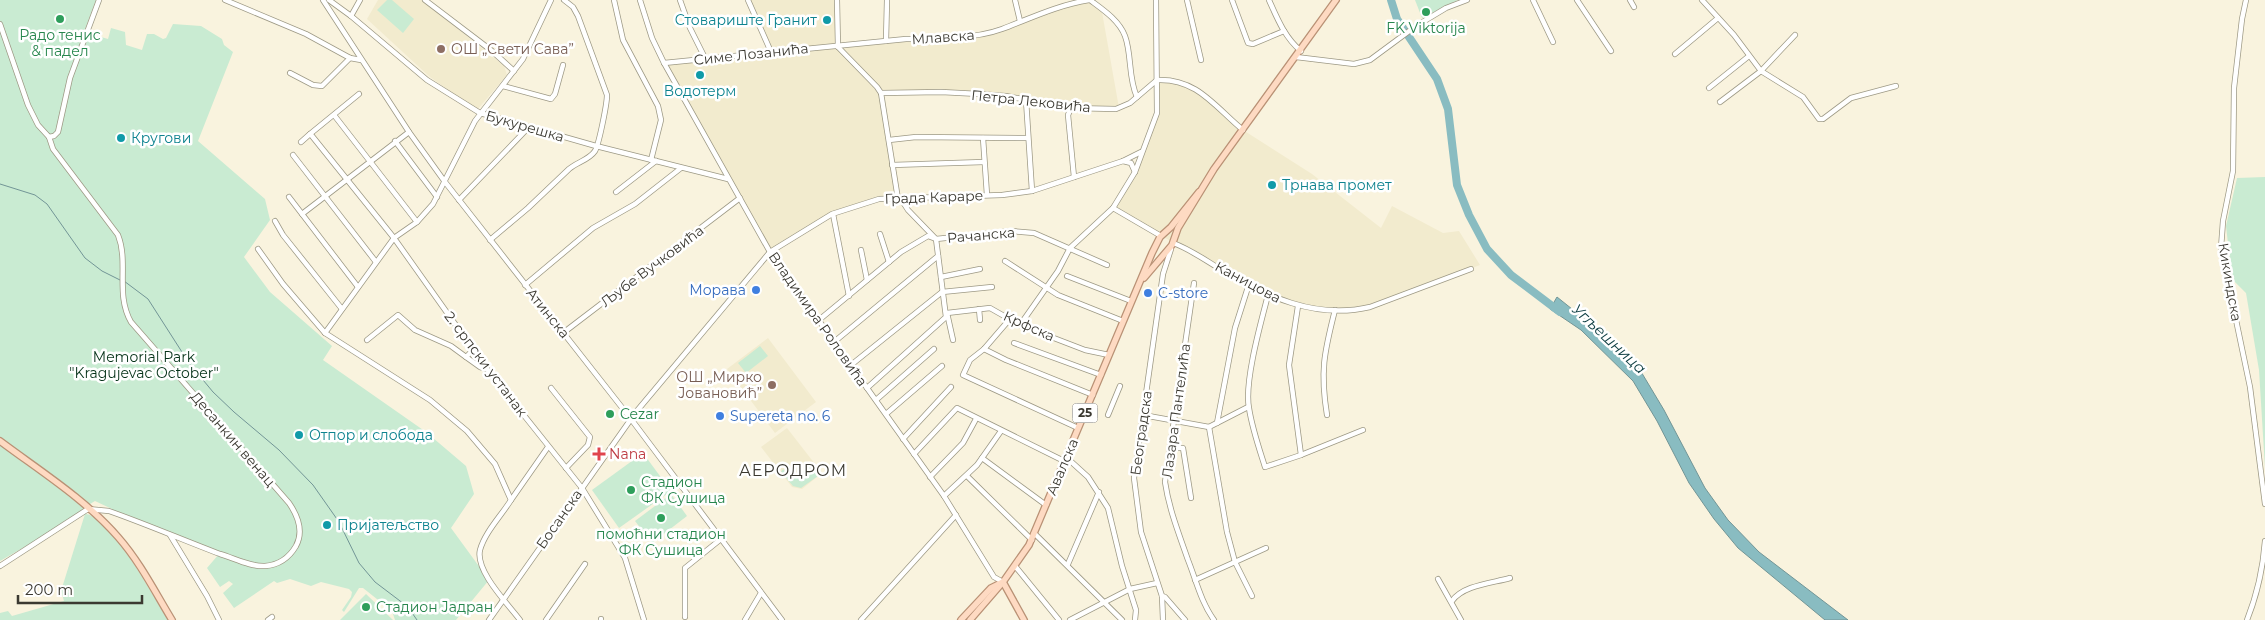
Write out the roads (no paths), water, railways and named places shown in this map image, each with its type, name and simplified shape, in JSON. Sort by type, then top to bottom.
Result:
[{"type":"main road","name":"25","points":[[1135,292],[1161,237],[1199,192],[1336,0]]},
{"type":"main road","name":"25","points":[[1135,292],[1150,268],[1171,244],[1199,192]]},
{"type":"main road","points":[[1170,236],[1171,244],[1161,247],[1161,237],[1170,236]]},
{"type":"main road","name":"Авалска","points":[[970,620],[1003,582],[1032,540],[1135,292]]},
{"type":"main road","points":[[0,441],[100,518],[132,554],[172,620]]},
{"type":"main road","name":"Авалска","points":[[961,620],[991,588],[1003,582]]},
{"type":"main road","name":"Владимира Роловића","points":[[1003,582],[1024,620]]},
{"type":"street","points":[[49,136],[54,136],[58,132],[70,78],[99,0]]},
{"type":"street","points":[[225,0],[306,34],[350,58],[361,60]]},
{"type":"street","name":"Атинска","points":[[323,0],[409,132],[445,182],[631,419],[782,620]]},
{"type":"street","points":[[351,16],[360,0]]},
{"type":"street","points":[[425,0],[479,41],[514,71]]},
{"type":"street","points":[[325,333],[394,238],[418,222],[426,214],[437,197],[480,114],[504,86],[530,46],[551,0]]},
{"type":"street","points":[[490,240],[576,163],[588,157],[596,146],[606,95],[578,16],[573,7],[564,0]]},
{"type":"street","points":[[614,0],[623,40],[658,106],[661,120],[653,161],[616,192]]},
{"type":"street","name":"Владимира Роловића","points":[[640,0],[652,38],[664,63],[770,252],[944,496],[994,577],[1003,582]]},
{"type":"street","points":[[680,0],[690,28],[706,58]]},
{"type":"street","points":[[748,0],[771,52]]},
{"type":"street","points":[[837,0],[838,47],[881,93],[899,199],[936,239],[942,292],[953,340]]},
{"type":"street","points":[[886,42],[887,0]]},
{"type":"street","points":[[1015,0],[1020,21]]},
{"type":"street","points":[[1088,0],[1120,27],[1125,37],[1131,77],[1137,97]]},
{"type":"street","name":"Млавска","points":[[838,47],[980,34],[1001,30],[1020,21],[1071,3],[1088,0]]},
{"type":"street","points":[[1020,325],[1058,271],[1070,248],[1113,208],[1135,172],[1156,112],[1156,0]]},
{"type":"street","points":[[1187,0],[1201,60]]},
{"type":"street","points":[[1232,0],[1248,43],[1252,44],[1284,31]]},
{"type":"street","points":[[1269,0],[1284,31],[1294,46],[1301,51]]},
{"type":"street","points":[[1296,57],[1354,64],[1362,63],[1381,54],[1416,26],[1446,8],[1467,0]]},
{"type":"street","points":[[1533,0],[1553,42]]},
{"type":"street","points":[[1577,0],[1612,51]]},
{"type":"street","points":[[1630,0],[1634,7]]},
{"type":"street","points":[[1702,0],[1734,34],[1761,71],[1803,97],[1819,119],[1823,119],[1851,98],[1896,86]]},
{"type":"street","name":"Кикиндска","points":[[2246,0],[2234,88],[2233,171],[2223,221],[2221,248],[2250,386],[2265,504]]},
{"type":"street","points":[[330,12],[331,1]]},
{"type":"street","name":"Букурешка","points":[[331,1],[427,80],[480,114],[653,161],[728,179]]},
{"type":"street","points":[[1675,54],[1718,18]]},
{"type":"street","name":"Десанкин венац","points":[[0,24],[28,105],[38,125],[49,136],[52,149],[116,230],[121,246],[124,307],[134,327],[289,503],[296,513],[300,525],[298,540],[293,550],[282,562],[268,566],[245,562],[104,510],[88,509]]},
{"type":"street","points":[[1720,102],[1761,71],[1796,35]]},
{"type":"street","name":"Симе Лозанића","points":[[664,63],[838,47]]},
{"type":"street","points":[[1709,88],[1749,56]]},
{"type":"street","points":[[290,73],[313,85],[320,86],[350,58]]},
{"type":"street","points":[[504,86],[551,99],[554,96],[562,65]]},
{"type":"street","points":[[1157,80],[1181,82],[1196,88],[1211,99],[1243,130]]},
{"type":"street","name":"Петра Лековића","points":[[881,93],[941,92],[1006,96],[1071,108],[1116,109],[1137,97],[1157,80]]},
{"type":"street","points":[[301,142],[359,94]]},
{"type":"street","points":[[1026,100],[1027,138],[1032,191]]},
{"type":"street","points":[[1071,108],[1068,115],[1074,177]]},
{"type":"street","points":[[334,114],[418,222]]},
{"type":"street","points":[[459,200],[528,128]]},
{"type":"street","points":[[302,214],[409,132]]},
{"type":"street","name":"2. српски устанак","points":[[310,134],[394,238],[487,369],[582,488],[625,558],[644,620]]},
{"type":"street","points":[[889,140],[916,137],[1027,138]]},
{"type":"street","points":[[983,138],[987,195]]},
{"type":"street","points":[[395,141],[437,197]]},
{"type":"street","name":"Града Караре","points":[[631,419],[770,252],[833,214],[879,199],[987,195],[1032,191],[1123,161],[1141,152]]},
{"type":"street","points":[[293,155],[376,262]]},
{"type":"street","points":[[1123,161],[1131,163],[1135,172]]},
{"type":"street","points":[[892,165],[984,162]]},
{"type":"street","points":[[525,285],[593,228],[635,204],[681,168]]},
{"type":"street","points":[[290,197],[358,286]]},
{"type":"street","name":"Љубе Вучковића","points":[[564,333],[740,198]]},
{"type":"street","points":[[1113,208],[1161,237]]},
{"type":"street","points":[[833,214],[850,296]]},
{"type":"street","points":[[275,221],[283,235],[342,309]]},
{"type":"street","name":"Рачанска","points":[[819,320],[909,246],[928,236],[936,239],[1017,231],[1034,233],[1107,265]]},
{"type":"street","points":[[880,234],[889,262]]},
{"type":"street","name":"Каницова","points":[[1171,244],[1268,295],[1298,306],[1335,310],[1356,310],[1370,307],[1470,269]]},
{"type":"street","name":"Београдска","points":[[1163,620],[1162,596],[1143,540],[1135,495],[1136,461],[1154,349],[1163,274],[1171,244]]},
{"type":"street","points":[[258,249],[283,284],[325,333],[430,400],[453,418],[481,445],[495,464],[511,500]]},
{"type":"street","points":[[862,250],[867,280]]},
{"type":"street","points":[[834,342],[938,256]]},
{"type":"street","points":[[1005,261],[1046,287],[1078,304],[1123,321]]},
{"type":"street","points":[[941,277],[980,269]]},
{"type":"street","points":[[1067,276],[1131,301]]},
{"type":"street","name":"Лазара Пантелића","points":[[1194,284],[1165,482],[1169,505],[1195,580],[1206,607],[1214,620]]},
{"type":"street","points":[[1218,423],[1234,328],[1249,284]]},
{"type":"street","points":[[851,365],[942,292],[992,287]]},
{"type":"street","points":[[1268,295],[1260,325],[1248,393],[1248,407],[1265,467],[1288,460],[1363,430]]},
{"type":"street","points":[[1298,306],[1289,365],[1301,455]]},
{"type":"street","name":"Крфска","points":[[947,315],[990,308],[1020,325],[1085,350],[1109,355]]},
{"type":"street","points":[[979,309],[980,320]]},
{"type":"street","points":[[1327,415],[1323,388],[1323,361],[1335,310]]},
{"type":"street","points":[[867,388],[947,315]]},
{"type":"street","points":[[367,340],[394,316],[400,316],[415,330],[451,346],[480,367],[487,369]]},
{"type":"street","points":[[1009,320],[984,349],[970,360],[963,375],[1078,428]]},
{"type":"street","points":[[1014,342],[1101,376]]},
{"type":"street","points":[[466,357],[474,349]]},
{"type":"street","points":[[876,400],[934,349]]},
{"type":"street","points":[[984,349],[1006,360],[1093,395]]},
{"type":"street","points":[[886,414],[942,366]]},
{"type":"street","points":[[1108,415],[1120,386]]},
{"type":"street","points":[[903,439],[950,387]]},
{"type":"street","points":[[551,388],[590,437],[588,445],[566,468]]},
{"type":"street","points":[[1143,415],[1209,427],[1248,407]]},
{"type":"street","points":[[914,454],[957,408],[1001,431],[1065,459],[1082,470],[1099,492],[1108,508],[1136,610],[1135,620]]},
{"type":"street","name":"Босанска","points":[[488,620],[631,419]]},
{"type":"street","points":[[930,477],[963,443],[976,419]]},
{"type":"street","points":[[1209,427],[1227,532],[1235,562],[1252,596]]},
{"type":"street","points":[[944,496],[967,476],[1001,431]]},
{"type":"street","points":[[520,620],[485,573],[480,554],[485,538],[548,447]]},
{"type":"street","points":[[1170,448],[1183,448],[1191,498]]},
{"type":"street","points":[[982,458],[1046,505]]},
{"type":"street","points":[[967,476],[1032,540]]},
{"type":"street","points":[[1068,564],[1099,492]]},
{"type":"street","points":[[0,566],[88,509]]},
{"type":"street","points":[[100,518],[100,513],[104,510]]},
{"type":"street","points":[[861,620],[956,515]]},
{"type":"street","points":[[1034,533],[1068,564],[1122,620]]},
{"type":"street","points":[[170,535],[207,596],[219,620]]},
{"type":"street","points":[[685,617],[684,571],[687,566],[721,540]]},
{"type":"street","points":[[2247,620],[2262,568],[2265,541]]},
{"type":"street","points":[[1195,580],[1266,548]]},
{"type":"street","points":[[546,620],[586,564]]},
{"type":"street","points":[[1015,566],[1060,620]]},
{"type":"street","points":[[1438,578],[1461,620]]},
{"type":"street","points":[[1452,601],[1465,591],[1510,578]]},
{"type":"street","points":[[1070,620],[1130,590],[1158,583]]},
{"type":"street","points":[[746,620],[761,593]]},
{"type":"street","points":[[1162,596],[1185,620]]},
{"type":"water","points":[[1557,297],[1622,349],[1640,370],[1664,410],[1705,488],[1728,520],[1759,552],[1848,620],[1825,620],[1738,548],[1714,519],[1689,483],[1657,421],[1633,381],[1581,330],[1550,309]]},
{"type":"waterway","name":"Угљешница","points":[[1391,0],[1397,19],[1437,79],[1448,109],[1457,185],[1469,215],[1487,249],[1511,275],[1560,312]]},
{"type":"waterway","points":[[0,184],[35,195],[47,204],[85,258],[102,271],[120,280]]},
{"type":"waterway","points":[[124,281],[148,299],[189,363],[213,392],[279,450],[313,485],[339,522],[359,563],[375,582],[408,607],[417,620]]},
{"type":"place","name":"FK Viktorija","points":[[1426,12]]},
{"type":"place","name":"Радо тенис & падел","points":[[60,19]]},
{"type":"place","name":"Стовариште Гранит","points":[[827,20]]},
{"type":"place","name":"ОШ „Свети Сава”","points":[[441,49]]},
{"type":"place","name":"Водотерм","points":[[700,75]]},
{"type":"place","name":"Кругови","points":[[121,138]]},
{"type":"place","name":"Трнава промет","points":[[1272,185]]},
{"type":"place","name":"Морава","points":[[756,290]]},
{"type":"place","name":"C-store","points":[[1148,293]]},
{"type":"place","name":"ОШ „Мирко Јовановић”","points":[[772,385]]},
{"type":"place","name":"Cezar","points":[[610,414]]},
{"type":"place","name":"Supereta no. 6","points":[[720,416]]},
{"type":"place","name":"Отпор и слобода","points":[[299,435]]},
{"type":"place","name":"Nana","points":[[599,454]]},
{"type":"place","name":"Стадион ФК Сушица","points":[[631,490]]},
{"type":"place","name":"помоћни стадион ФК Сушица","points":[[661,518]]},
{"type":"place","name":"Пријатељство","points":[[327,525]]},
{"type":"place","name":"Стадион Јадран","points":[[366,607]]},
{"type":"district","name":"АЕРОДРОМ","points":[[793,470]]},
{"type":"park label","name":"Memorial Park \"Kragujevac October\"","points":[[144,366]]}]
